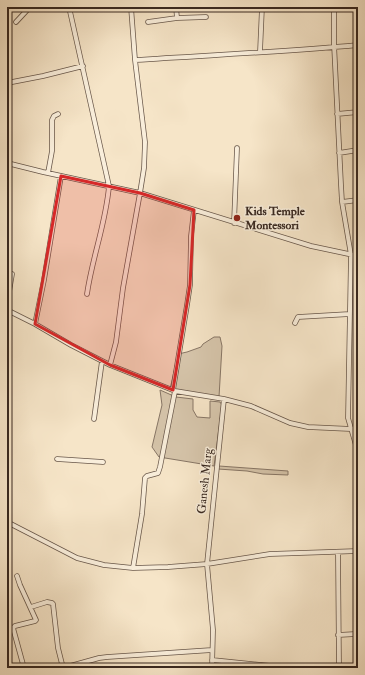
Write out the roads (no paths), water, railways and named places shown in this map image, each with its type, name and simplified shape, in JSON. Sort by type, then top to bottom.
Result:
[{"type":"street","points":[[16,22],[30,7]]},
{"type":"street","points":[[69,7],[109,186],[108,201],[86,294]]},
{"type":"street","points":[[110,365],[116,342],[123,288],[144,168],[145,142],[135,60],[131,7]]},
{"type":"street","points":[[176,7],[177,18]]},
{"type":"street","points":[[260,52],[262,7]]},
{"type":"street","points":[[334,7],[334,47],[342,202],[351,255],[348,418],[358,452]]},
{"type":"street","points":[[148,22],[206,16]]},
{"type":"street","points":[[135,60],[295,51],[358,45]]},
{"type":"street","points":[[7,83],[83,66]]},
{"type":"street","points":[[337,114],[358,112]]},
{"type":"street","points":[[48,173],[52,151],[52,120],[54,116],[58,114]]},
{"type":"street","points":[[234,223],[237,148]]},
{"type":"street","points":[[339,153],[358,150]]},
{"type":"street","points":[[7,163],[140,193],[311,246],[358,256]]},
{"type":"street","points":[[35,324],[44,280],[61,176]]},
{"type":"street","points":[[342,202],[358,200]]},
{"type":"street","points":[[133,568],[142,514],[145,478],[158,473],[160,467],[174,391],[190,285],[191,236],[194,210]]},
{"type":"street","points":[[7,304],[12,274]]},
{"type":"street","points":[[7,310],[110,365],[174,391],[224,399],[251,406],[290,423],[308,427],[358,429]]},
{"type":"street","points":[[295,322],[298,317],[350,314]]},
{"type":"street","points":[[94,419],[102,361]]},
{"type":"street","name":"Ganesh Marg","points":[[212,668],[213,630],[207,564],[224,399]]},
{"type":"street","points":[[57,459],[103,462]]},
{"type":"street","points":[[7,522],[77,558],[104,565],[133,568],[207,564],[270,554],[358,551]]},
{"type":"street","points":[[338,552],[339,668],[358,667]]},
{"type":"street","points":[[17,576],[36,620],[15,626],[13,628],[24,668]]},
{"type":"street","points":[[30,607],[47,602],[53,604],[58,648],[63,668],[107,656],[212,650]]},
{"type":"street","points":[[338,634],[356,634],[358,636]]},
{"type":"street","points":[[212,660],[290,668]]},
{"type":"place","name":"Kids Temple Montessori","points":[[237,218]]}]
